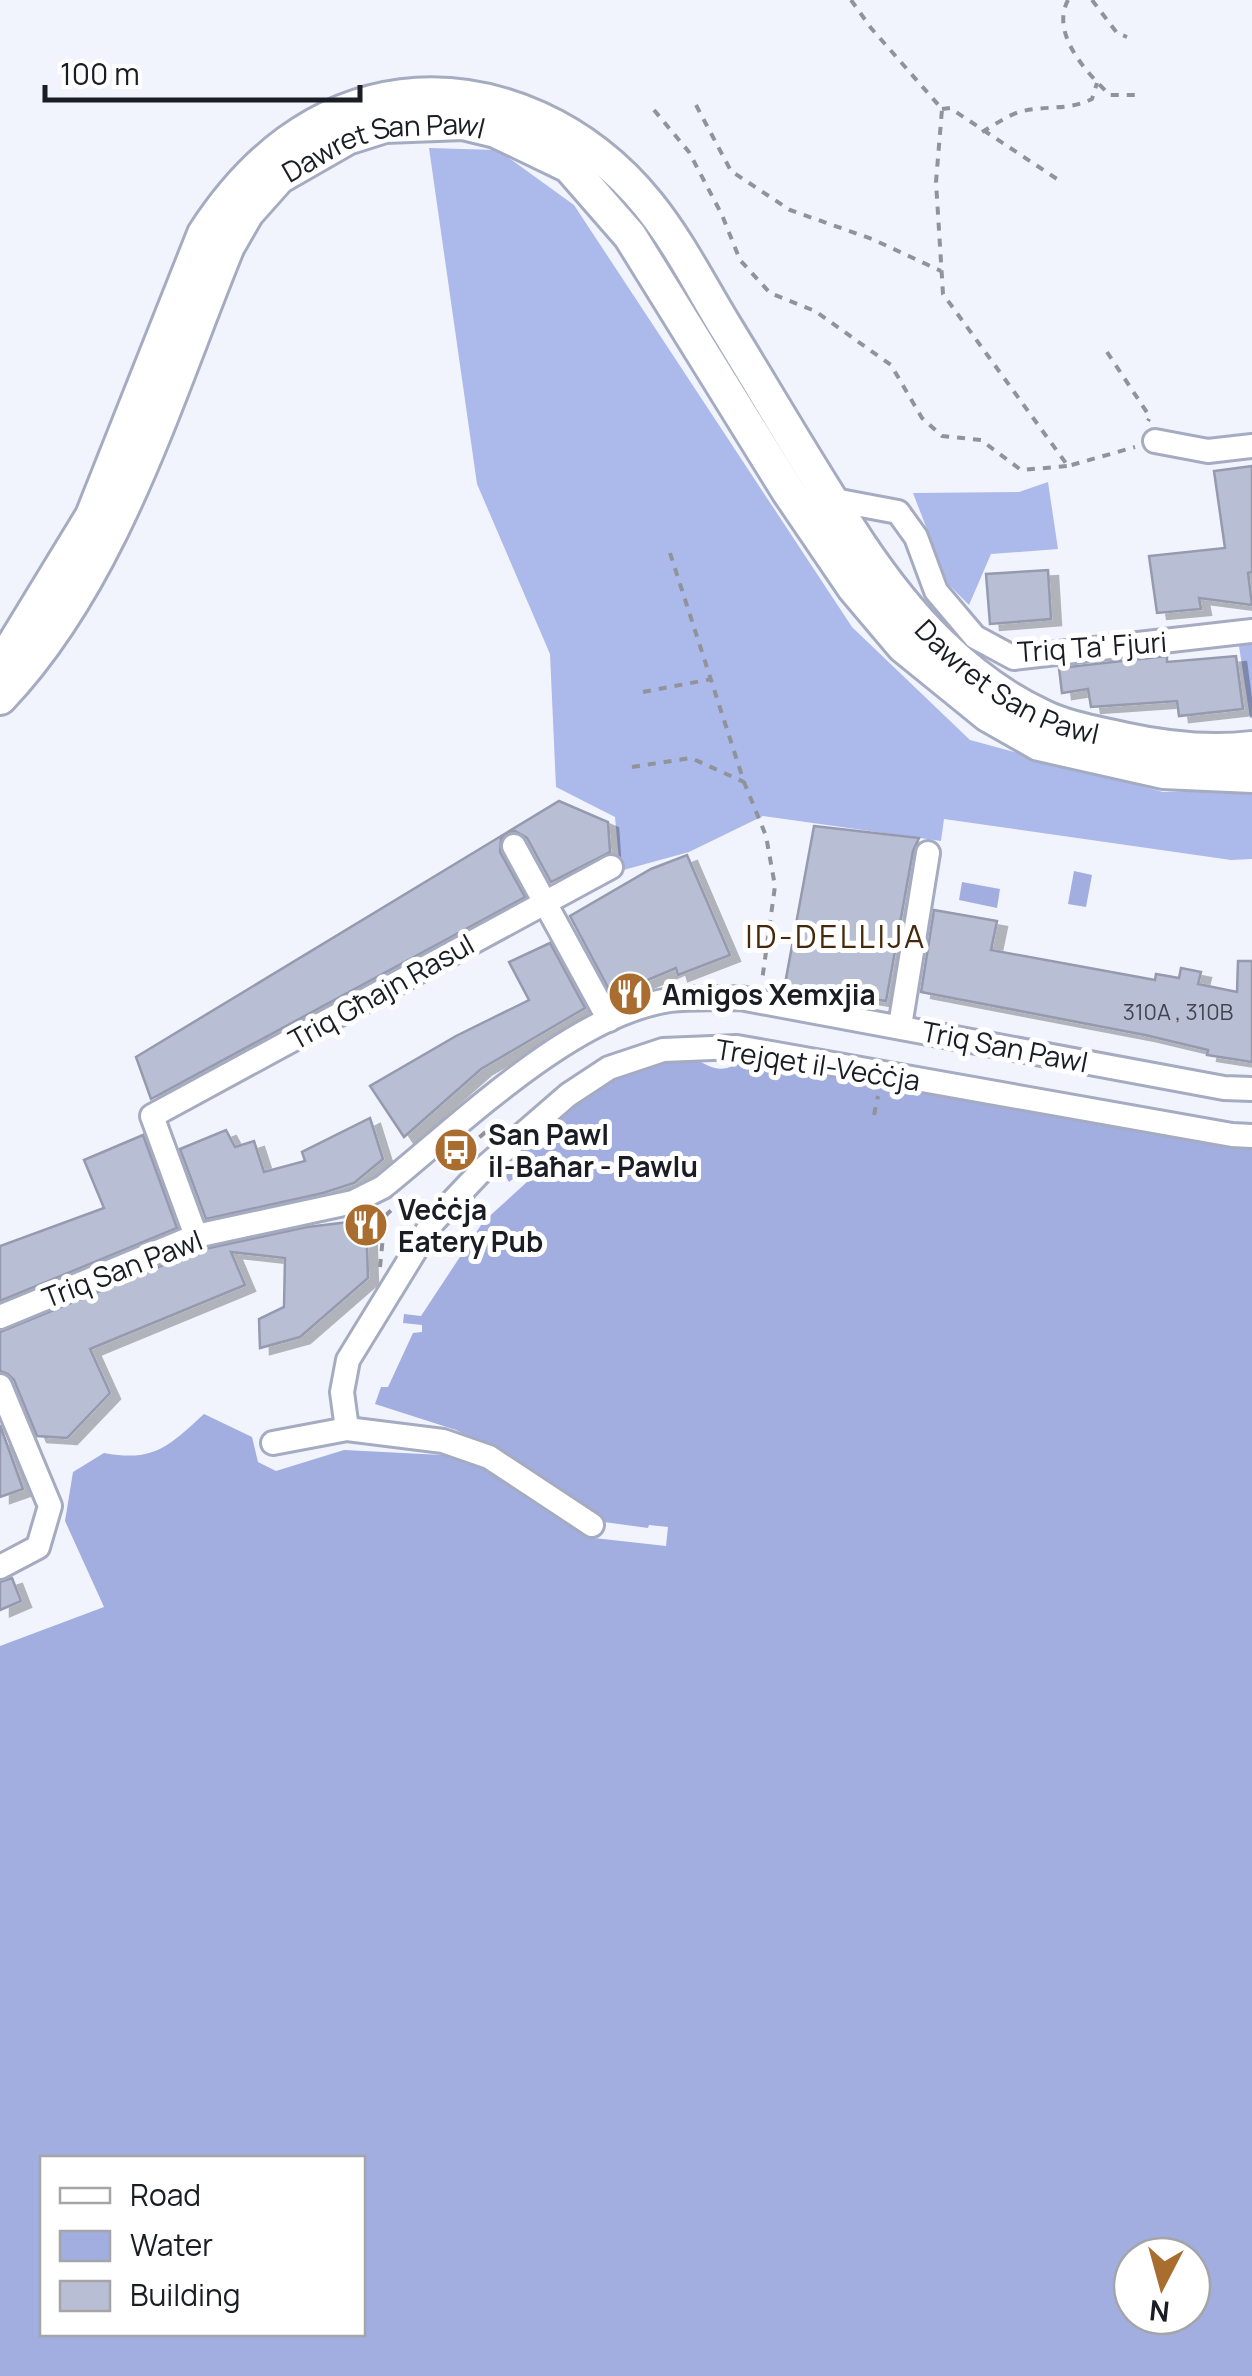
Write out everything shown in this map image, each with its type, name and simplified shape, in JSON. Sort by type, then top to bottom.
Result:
[{"type":"highway","name":"Dawret San Pawl","points":[[0,660],[12,647],[92,516],[204,234],[225,200],[261,161],[334,113],[378,99],[424,94],[470,96],[534,114],[587,145],[646,202],[860,546],[882,578],[946,651],[1000,694],[1045,718],[1159,747],[1252,748]]},
{"type":"highway","name":"Dawret San Pawl","points":[[0,698],[28,669],[110,539],[228,246],[247,214],[279,177],[347,138],[385,126],[463,123],[496,130],[569,166],[630,236],[788,491],[854,588],[903,646],[938,676],[988,716],[1039,744],[1163,772],[1252,776]]},
{"type":"street","points":[[1149,443],[1208,451],[1252,446]]},
{"type":"street","points":[[829,499],[898,512],[916,537]]},
{"type":"street","name":"Dawret San Pawl","points":[[829,499],[830,528],[854,588]]},
{"type":"street","points":[[860,546],[862,529],[877,520],[916,537]]},
{"type":"street","name":"Triq Ta' Fjuri","points":[[916,537],[936,591],[975,637],[1014,658],[1252,631]]},
{"type":"street","points":[[514,846],[609,1020]]},
{"type":"street","points":[[900,1026],[928,854]]},
{"type":"street","name":"Triq Għajn Rasul","points":[[196,1236],[152,1116],[611,868]]},
{"type":"street","name":"Triq San Pawl","points":[[0,1316],[196,1236],[391,1195],[555,1048],[609,1020],[671,1000],[760,1001],[1224,1088],[1252,1089]]},
{"type":"street","name":"Trejqet il-Veċċja","points":[[347,1429],[342,1392],[348,1360],[432,1224],[486,1166],[568,1095],[609,1068],[663,1050],[716,1046],[761,1050],[1232,1136],[1252,1136]]},
{"type":"street","points":[[0,1386],[50,1506],[38,1547],[0,1568]]},
{"type":"street","points":[[273,1443],[347,1429],[443,1441],[489,1458],[592,1525]]},
{"type":"path","points":[[851,0],[870,28],[942,109],[936,182],[942,294],[1068,466]]},
{"type":"path","points":[[1068,0],[1062,11],[1066,35],[1078,60],[1110,95],[1137,95]]},
{"type":"path","points":[[1092,0],[1117,33],[1127,37]]},
{"type":"path","points":[[982,132],[1018,112],[1056,106],[1076,108],[1092,99],[1097,83]]},
{"type":"path","points":[[696,106],[731,172],[790,210],[872,239],[941,270]]},
{"type":"path","points":[[942,109],[950,108],[1057,179]]},
{"type":"path","points":[[654,110],[688,152],[722,214],[740,260],[770,293],[816,311],[891,365],[922,418],[942,436],[981,440],[1021,470],[1068,466],[1149,443],[1150,417],[1107,352]]},
{"type":"path","points":[[670,554],[744,782],[766,836],[775,886],[760,1001]]},
{"type":"path","points":[[643,692],[712,680]]},
{"type":"path","points":[[632,767],[691,758],[744,782]]},
{"type":"path","points":[[874,1116],[881,1082]]},
{"type":"path","points":[[445,1166],[506,1116]]},
{"type":"path","points":[[375,1316],[384,1216],[391,1195]]},
{"type":"path","points":[[384,1216],[391,1195]]},
{"type":"shaded area","points":[[429,148],[498,150],[574,205],[852,627],[970,740],[1163,792],[1252,790],[1252,859],[1231,860],[944,819],[941,841],[763,816],[689,852],[620,871],[615,817],[556,787],[550,654],[477,484]]},
{"type":"shaded area","points":[[1048,482],[1058,549],[991,554],[969,605],[948,584],[913,493],[1019,492]]},
{"type":"shaded area","points":[[1252,644],[1252,718],[1250,718],[1239,646]]},
{"type":"water","points":[[1074,871],[1092,875],[1086,907],[1068,904]]},
{"type":"water","points":[[962,882],[1000,889],[997,908],[959,900]]},
{"type":"water","points":[[688,1054],[720,1069],[753,1055],[1252,1149],[1252,2376],[0,2376],[0,1646],[104,1607],[65,1521],[73,1472],[104,1453],[136,1455],[159,1449],[204,1414],[252,1437],[258,1462],[276,1471],[344,1450],[462,1456],[478,1461],[594,1538],[666,1546],[668,1527],[604,1522],[496,1451],[456,1430],[375,1404],[381,1387],[388,1387],[413,1333],[422,1332],[422,1325],[403,1323],[404,1314],[421,1316],[483,1222],[549,1162],[544,1155],[509,1182],[502,1170],[533,1140],[530,1134],[615,1074]]},
{"type":"building","points":[[1252,466],[1252,572],[1248,573],[1252,605],[1199,598],[1201,609],[1157,613],[1149,556],[1225,548],[1214,471]]},
{"type":"building","points":[[1048,570],[1051,619],[990,624],[986,574]]},
{"type":"building","points":[[1167,656],[1167,662],[1236,656],[1243,709],[1179,716],[1177,701],[1091,707],[1088,689],[1062,693],[1059,668]]},
{"type":"building","points":[[559,801],[608,822],[610,852],[551,882],[527,838],[515,831],[508,832],[501,839],[500,852],[525,897],[151,1099],[136,1057]]},
{"type":"building","points":[[814,826],[919,838],[913,851],[886,1001],[785,984]]},
{"type":"building","points":[[687,855],[730,955],[678,975],[676,968],[612,995],[570,916],[651,869]]},
{"type":"building","points":[[934,910],[997,921],[991,950],[1155,980],[1156,974],[1179,978],[1181,968],[1201,972],[1198,984],[1237,992],[1238,961],[1252,961],[1252,1062],[1207,1055],[1208,1050],[1145,1035],[921,992]]},
{"type":"building","points":[[550,943],[585,1008],[481,1069],[404,1137],[370,1086],[456,1036],[529,1000],[509,962]]},
{"type":"building","points":[[370,1118],[383,1159],[354,1183],[206,1219],[180,1149],[226,1130],[235,1147],[254,1141],[264,1172],[305,1161],[302,1152]]},
{"type":"building","points":[[143,1135],[177,1228],[0,1301],[0,1246],[104,1208],[84,1160]]},
{"type":"building","points":[[366,1220],[368,1278],[300,1337],[260,1348],[259,1319],[284,1307],[285,1258],[231,1252],[245,1285],[90,1349],[110,1393],[67,1438],[37,1436],[14,1380],[0,1371],[0,1332],[200,1250],[307,1227]]},
{"type":"building","points":[[0,1425],[23,1489],[0,1497]]},
{"type":"building","points":[[12,1578],[21,1601],[0,1610],[0,1582]]},
{"type":"place","name":"Amigos Xemxjia","points":[[630,994]]},
{"type":"place","name":"San Pawl il-Baħar - Pawlu","points":[[456,1150]]},
{"type":"place","name":"Veċċja Eatery Pub","points":[[366,1225]]},
{"type":"district","name":"ID-DELLIJA","points":[[836,936]]}]
